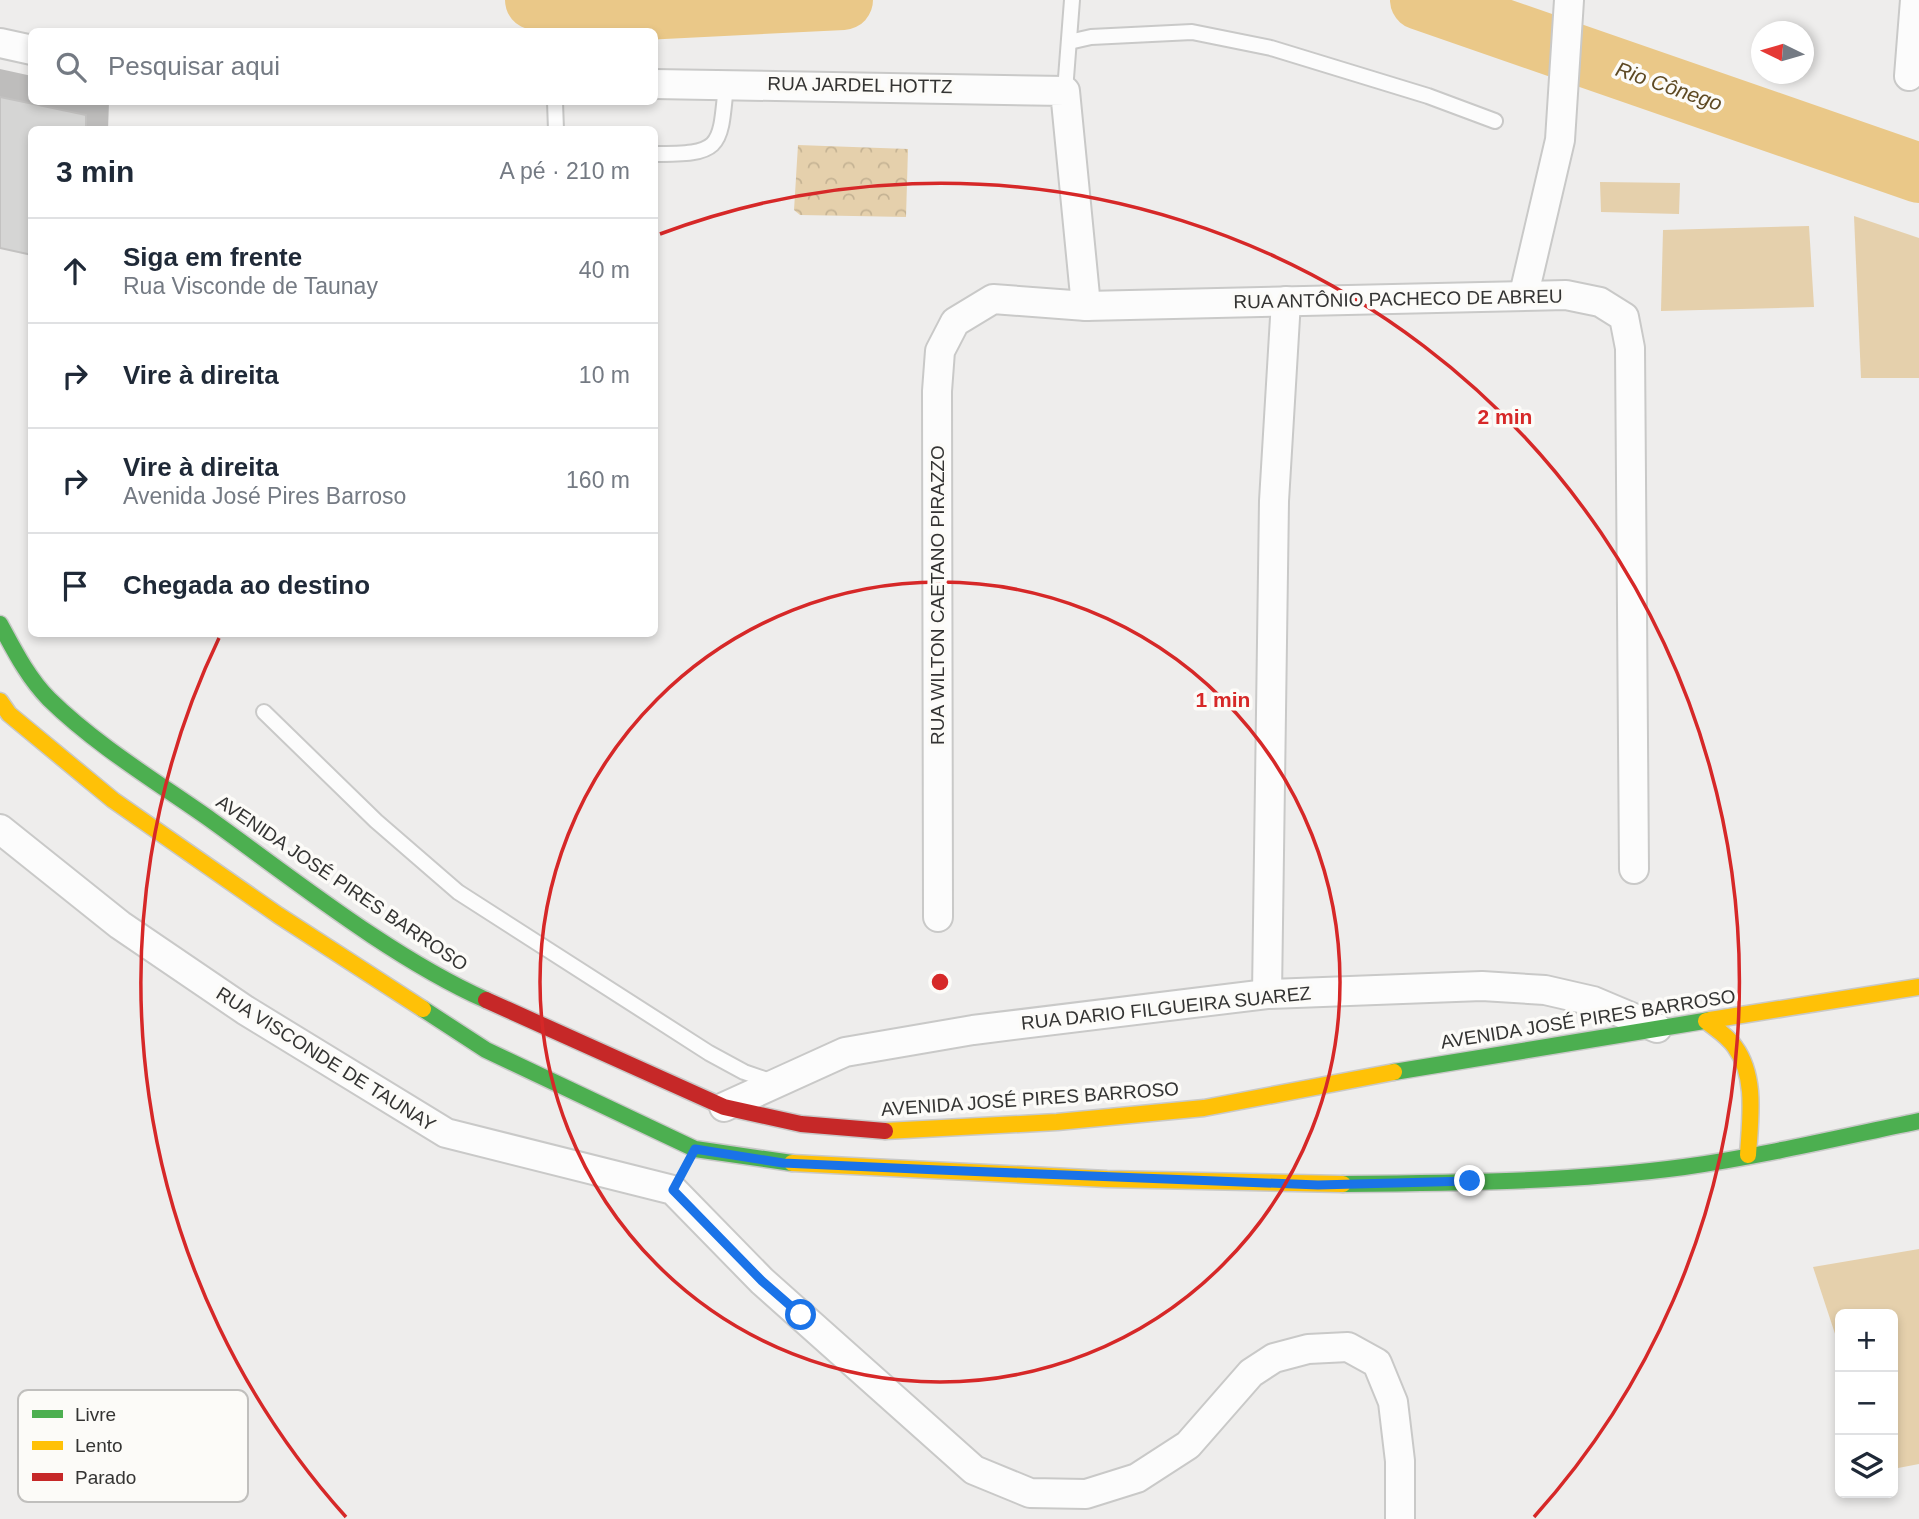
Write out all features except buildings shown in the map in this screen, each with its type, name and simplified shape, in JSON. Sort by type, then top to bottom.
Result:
[{"type":"main road","name":"AVENIDA JOSÉ PIRES BARROSO","points":[[0,624],[21,663],[48,698],[89,733],[291,878],[443,981],[724,1107],[801,1125],[887,1131],[1057,1122],[1204,1108],[1485,1055],[1919,988]]},
{"type":"main road","points":[[0,701],[9,714],[113,800],[278,915],[486,1051],[695,1149],[783,1163],[1318,1185],[1545,1179],[1652,1171],[1919,1121]]},
{"type":"main road","points":[[1706,1021],[1734,1045],[1743,1061],[1749,1090],[1748,1155]]},
{"type":"street","points":[[1524,295],[1560,140],[1569,0]]},
{"type":"street","points":[[1909,76],[1915,0]]},
{"type":"street","points":[[0,43],[28,49]]},
{"type":"street","name":"RUA JARDEL HOTTZ","points":[[658,84],[1065,91]]},
{"type":"street","points":[[1065,91],[1086,306]]},
{"type":"street","name":"RUA ANTÔNIO PACHECO DE ABREU","points":[[993,299],[1086,306],[1566,295],[1600,302],[1623,317],[1630,348],[1633,869]]},
{"type":"street","name":"RUA WILTON CAETANO PIRAZZO","points":[[938,917],[940,351],[955,322],[993,299]]},
{"type":"street","points":[[1267,994],[1274,501],[1286,300]]},
{"type":"street","name":"RUA VISCONDE DE TAUNAY","points":[[0,829],[120,925],[245,1010],[446,1133],[673,1190]]},
{"type":"street","name":"RUA DARIO FILGUEIRA SUAREZ","points":[[724,1107],[845,1052],[997,1027],[1267,994],[1482,986],[1545,990],[1593,1001],[1657,1028]]},
{"type":"street","points":[[695,1149],[673,1190],[762,1281],[974,1470],[1030,1493],[1086,1494],[1137,1478],[1188,1445],[1251,1373],[1274,1358],[1308,1349],[1348,1347],[1377,1363],[1393,1402],[1400,1461],[1400,1519]]},
{"type":"lane","points":[[1065,91],[1072,0]]},
{"type":"lane","points":[[1069,42],[1091,37],[1192,32],[1271,48],[1428,96],[1495,121]]},
{"type":"lane","points":[[658,154],[695,154],[708,150],[717,142],[722,126],[726,84]]},
{"type":"lane","points":[[555,105],[556,126]]},
{"type":"lane","points":[[264,712],[376,821],[458,892],[709,1054],[744,1072],[778,1083]]},
{"type":"green space","points":[[798,145],[908,149],[906,217],[800,215],[794,210]]},
{"type":"green space","points":[[1600,182],[1680,183],[1679,214],[1601,212]]},
{"type":"green space","points":[[1854,216],[1919,238],[1919,378],[1861,378]]},
{"type":"green space","points":[[1809,226],[1814,307],[1661,311],[1663,230]]},
{"type":"green space","points":[[1919,1249],[1919,1464],[1898,1468],[1898,1309],[1835,1309],[1835,1334],[1813,1267]]},
{"type":"waterway","name":"Rio Cônego","points":[[535,0],[643,10],[843,0]]},
{"type":"waterway","name":"Rio Cônego","points":[[1420,0],[1919,173]]},
{"type":"traffic: fast","points":[[0,624],[41,691],[87,732],[380,941],[415,963],[486,1000]]},
{"type":"traffic: fast","points":[[423,1009],[486,1050],[695,1149],[792,1163]]},
{"type":"traffic: fast","points":[[1394,1072],[1710,1020]]},
{"type":"traffic: fast","points":[[1343,1184],[1514,1181],[1642,1172],[1743,1157],[1919,1121]]},
{"type":"traffic: slow","points":[[0,701],[9,714],[113,800],[278,915],[423,1009]]},
{"type":"traffic: slow","points":[[1710,1020],[1919,987]]},
{"type":"traffic: slow","points":[[1706,1021],[1732,1043],[1747,1072],[1751,1113],[1748,1155]]},
{"type":"traffic: slow","points":[[885,1131],[1057,1122],[1204,1108],[1394,1072]]},
{"type":"traffic: slow","points":[[792,1163],[1107,1179],[1343,1184]]},
{"type":"traffic: jam","points":[[486,1000],[724,1107],[801,1124],[885,1131]]},
{"type":"route","points":[[801,1315],[762,1281],[673,1190],[695,1149],[783,1163],[939,1170],[1318,1185],[1470,1181]]}]
